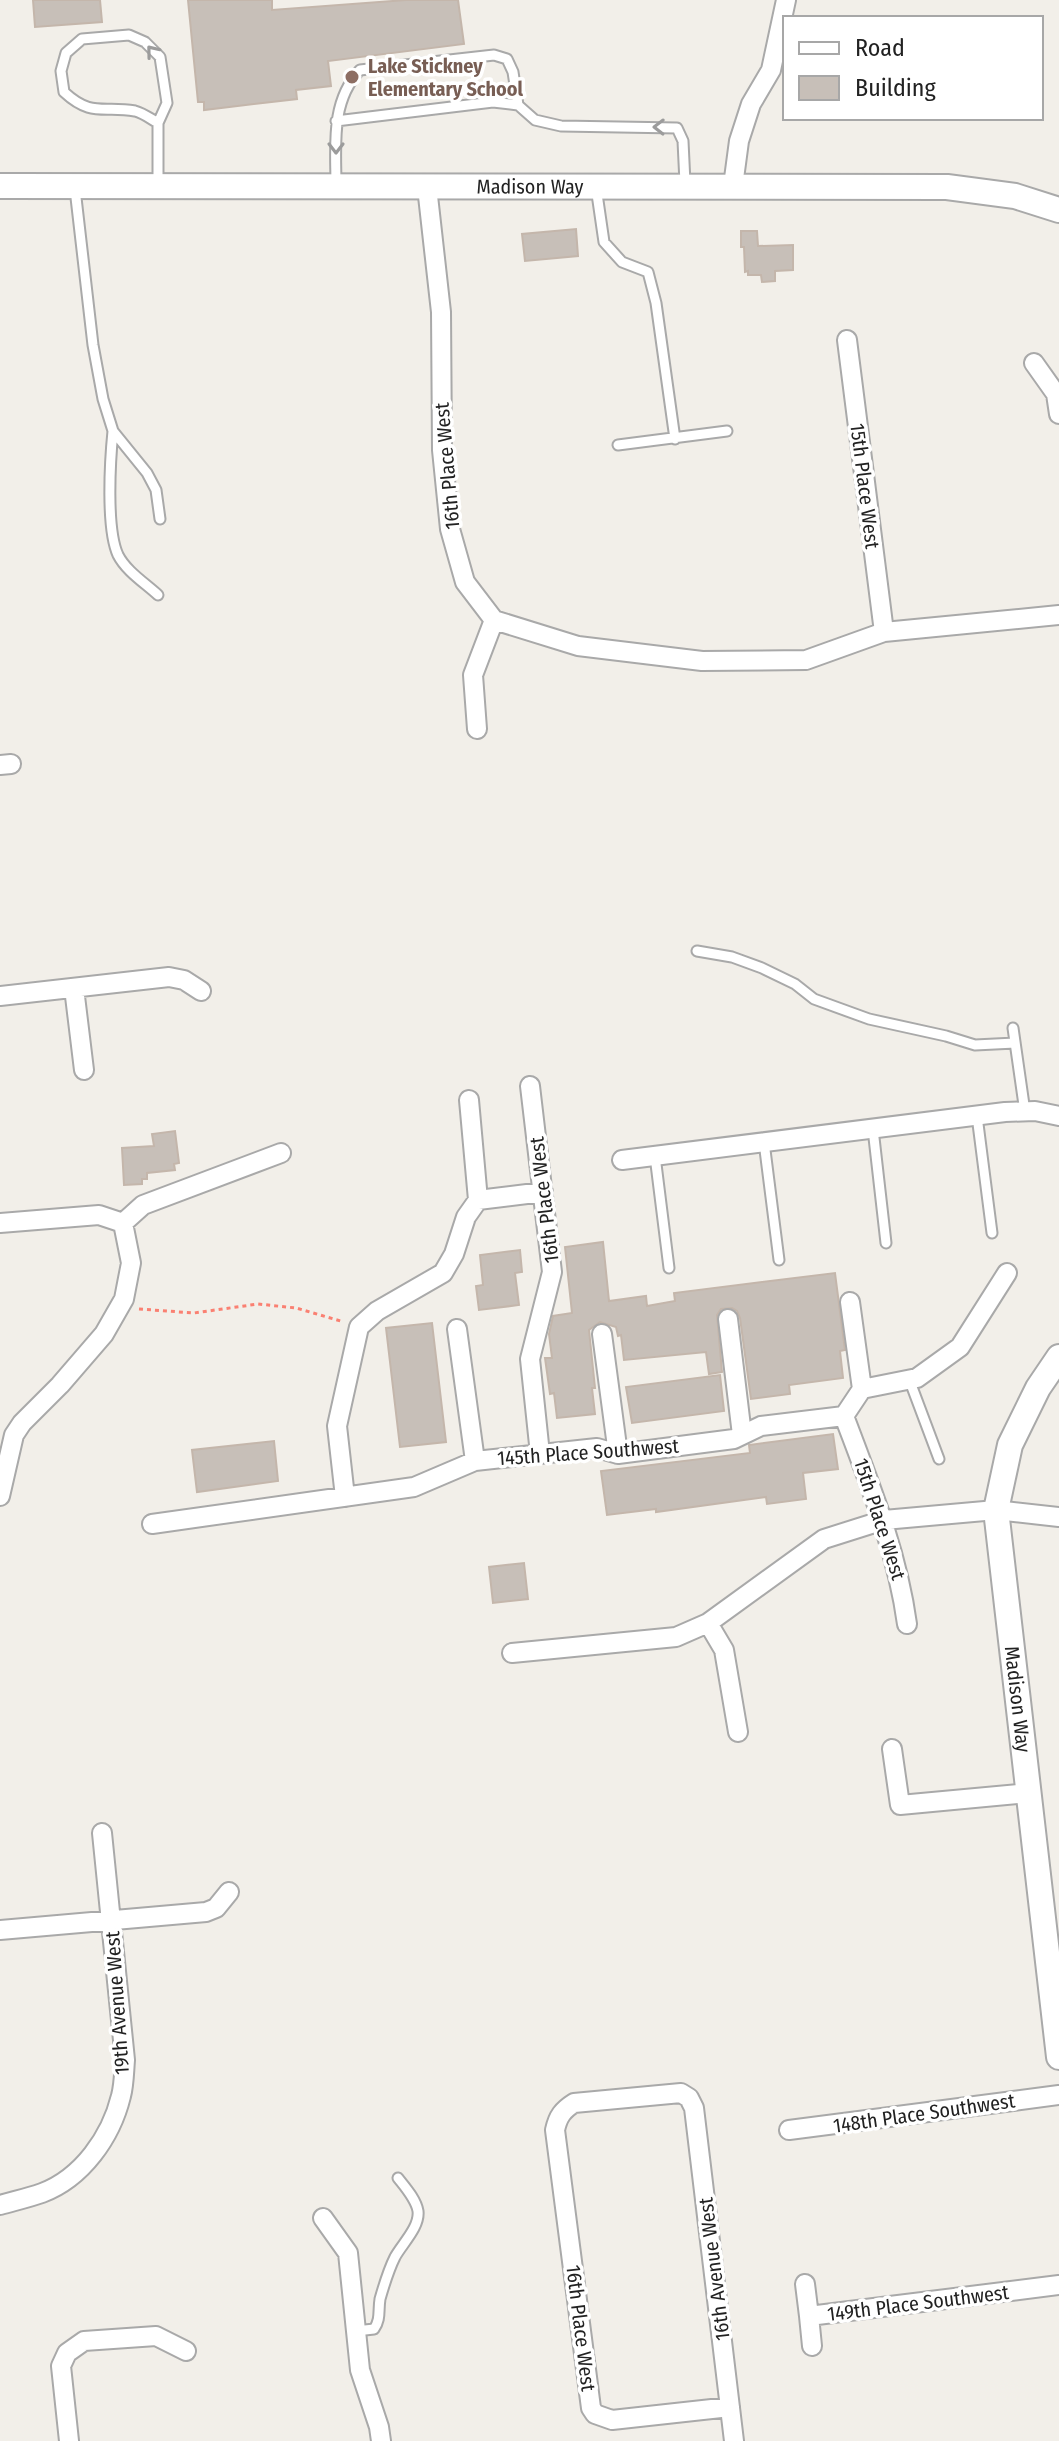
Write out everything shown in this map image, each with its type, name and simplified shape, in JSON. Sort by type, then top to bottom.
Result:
[{"type":"street","points":[[733,186],[739,141],[751,104],[778,72],[783,27]]},
{"type":"street","name":"Madison Way","points":[[0,186],[947,187],[1015,196],[1059,210]]},
{"type":"street","name":"16th Place West","points":[[427,187],[441,312],[442,450],[450,529],[465,582],[494,620]]},
{"type":"street","name":"15th Place West","points":[[847,340],[884,632]]},
{"type":"street","points":[[1034,363],[1056,394],[1059,414]]},
{"type":"street","points":[[477,729],[473,675],[494,620],[578,646],[702,661],[806,660],[884,632],[1059,615]]},
{"type":"street","points":[[0,996],[169,977],[184,980],[201,991]]},
{"type":"street","points":[[74,988],[84,1070]]},
{"type":"street","name":"16th Place West","points":[[530,1086],[552,1272],[530,1359],[540,1454]]},
{"type":"street","points":[[345,1497],[337,1426],[359,1327],[377,1311],[443,1273],[454,1254],[466,1217],[478,1200],[469,1100]]},
{"type":"street","points":[[622,1160],[977,1116],[1025,1112],[1059,1116]]},
{"type":"street","points":[[123,1223],[143,1205],[281,1153]]},
{"type":"street","points":[[478,1200],[543,1192]]},
{"type":"street","points":[[0,1223],[99,1215],[123,1223]]},
{"type":"street","points":[[0,1496],[14,1435],[104,1334],[124,1299],[131,1263],[123,1223]]},
{"type":"street","points":[[862,1389],[913,1379],[960,1347],[1007,1273]]},
{"type":"street","points":[[844,1416],[862,1389],[850,1302]]},
{"type":"street","points":[[728,1319],[742,1435]]},
{"type":"street","points":[[457,1329],[475,1461]]},
{"type":"street","points":[[602,1334],[618,1454]]},
{"type":"street","name":"Madison Way","points":[[1059,1357],[1038,1388],[1010,1445],[996,1510],[1059,2057]]},
{"type":"street","name":"15th Place West","points":[[844,1416],[884,1520],[902,1590],[907,1624]]},
{"type":"street","name":"145th Place Southwest","points":[[152,1524],[414,1487],[475,1461],[597,1448],[618,1454],[734,1439],[761,1426],[844,1416]]},
{"type":"street","points":[[512,1653],[676,1637],[708,1623],[824,1539],[884,1520],[996,1510],[1059,1517]]},
{"type":"street","points":[[708,1623],[724,1650],[738,1732]]},
{"type":"street","points":[[892,1749],[900,1805],[1029,1793]]},
{"type":"street","name":"19th Avenue West","points":[[0,2205],[44,2192],[72,2176],[94,2152],[112,2123],[122,2094],[125,2060],[102,1833]]},
{"type":"street","points":[[0,1930],[206,1912],[216,1908],[229,1892]]},
{"type":"street","name":"16th Avenue West","points":[[565,2109],[574,2103],[681,2093],[689,2098],[694,2108],[734,2441]]},
{"type":"street","name":"148th Place Southwest","points":[[789,2130],[1059,2095]]},
{"type":"street","name":"16th Place West","points":[[565,2109],[557,2119],[555,2130],[591,2408],[595,2414],[612,2420],[730,2407]]},
{"type":"street","points":[[323,2218],[348,2253],[360,2370],[381,2441]]},
{"type":"street","name":"149th Place Southwest","points":[[805,2284],[809,2316],[1059,2285]]},
{"type":"street","points":[[809,2316],[812,2346]]},
{"type":"street","points":[[69,2441],[61,2366],[67,2353],[84,2341],[156,2336],[186,2351]]},
{"type":"lane","points":[[158,123],[138,111],[94,110],[75,103],[64,92],[61,71],[66,53],[82,39],[129,35],[145,42],[160,57],[167,103],[158,123],[158,185]]},
{"type":"lane","points":[[336,187],[336,121],[341,100],[350,81],[360,70],[494,55],[507,59],[513,72],[518,105]]},
{"type":"lane","points":[[336,121],[493,102],[518,105],[535,120],[561,126],[677,128],[683,141],[685,187]]},
{"type":"lane","points":[[74,186],[93,345],[103,399],[113,431],[147,473],[156,490],[160,519]]},
{"type":"lane","points":[[596,187],[604,242],[622,262],[648,272],[656,303],[675,439]]},
{"type":"lane","points":[[113,431],[109,472],[117,553],[124,565],[158,595]]},
{"type":"lane","points":[[618,445],[727,431]]},
{"type":"lane","points":[[697,951],[732,957],[762,968],[795,984],[814,999],[869,1019],[975,1045],[1015,1043]]},
{"type":"lane","points":[[1013,1028],[1025,1112]]},
{"type":"lane","points":[[977,1116],[992,1233]]},
{"type":"lane","points":[[873,1129],[886,1243]]},
{"type":"lane","points":[[764,1142],[779,1260]]},
{"type":"lane","points":[[655,1156],[669,1268]]},
{"type":"lane","points":[[913,1379],[939,1459]]},
{"type":"lane","points":[[356,2331],[374,2329],[379,2322],[380,2302],[395,2257],[417,2221],[418,2211],[409,2191],[398,2178]]},
{"type":"path","points":[[119,1308],[194,1313],[258,1304],[296,1308],[359,1327]]},
{"type":"building","points":[[33,0],[100,0],[102,22],[35,27]]},
{"type":"building","points":[[188,0],[272,0],[272,10],[406,0],[458,0],[464,44],[328,61],[331,86],[296,90],[297,99],[204,110],[204,102],[198,102]]},
{"type":"building","points":[[576,229],[578,256],[525,261],[522,234]]},
{"type":"building","points":[[741,231],[757,231],[758,246],[793,245],[793,270],[775,271],[775,281],[762,282],[761,275],[748,275],[748,271],[745,272],[744,247],[741,247]]},
{"type":"building","points":[[175,1131],[179,1163],[174,1164],[175,1170],[147,1173],[147,1179],[142,1179],[142,1184],[124,1185],[122,1148],[154,1146],[152,1134]]},
{"type":"building","points":[[603,1242],[609,1301],[646,1296],[647,1306],[675,1301],[674,1293],[835,1273],[845,1350],[840,1351],[843,1378],[789,1385],[790,1394],[751,1399],[740,1318],[732,1308],[721,1309],[717,1315],[722,1372],[709,1374],[706,1352],[624,1360],[621,1335],[618,1336],[616,1327],[600,1322],[589,1330],[595,1414],[557,1418],[545,1358],[552,1358],[549,1334],[553,1316],[572,1313],[565,1247]]},
{"type":"building","points":[[520,1250],[522,1272],[515,1273],[519,1305],[479,1310],[476,1286],[483,1285],[480,1255]]},
{"type":"building","points":[[432,1323],[446,1442],[400,1447],[386,1328]]},
{"type":"building","points":[[720,1375],[724,1411],[632,1423],[626,1387]]},
{"type":"building","points":[[833,1434],[838,1469],[803,1473],[806,1499],[767,1504],[766,1497],[656,1512],[656,1509],[607,1515],[601,1471],[750,1453],[749,1445]]},
{"type":"building","points":[[274,1441],[278,1481],[197,1492],[192,1450]]},
{"type":"building","points":[[524,1563],[528,1599],[493,1603],[489,1567]]},
{"type":"place","name":"Lake Stickney Elementary School","points":[[352,77]]}]
